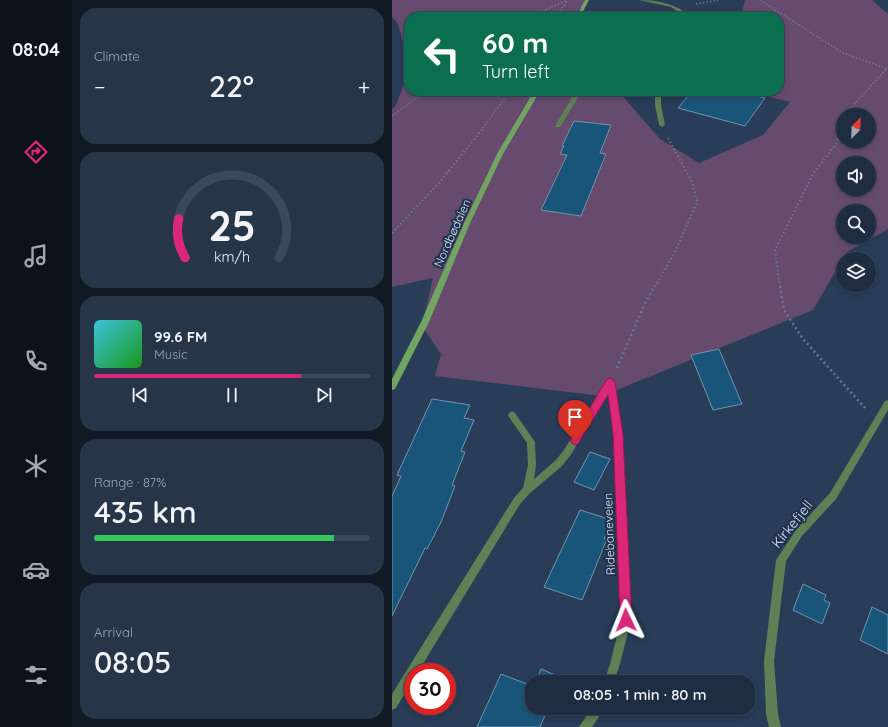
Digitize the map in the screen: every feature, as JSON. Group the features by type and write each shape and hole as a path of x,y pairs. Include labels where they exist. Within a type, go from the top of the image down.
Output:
{"street":[{"path":"581,12 587,0"},
{"path":"640,0 672,6 681,12"},
{"name":"Nordbødalen","path":"392,387 395,375 425,322 468,221 500,154 533,96"},
{"path":"558,126 576,96"},
{"path":"658,96 658,106 662,125"},
{"path":"392,704 516,501 558,464 568,453 610,382"},
{"name":"Ridebaneveien","path":"610,382 618,434 626,620 611,675"},
{"name":"Kirkefjell","path":"775,727 772,714 769,661 781,560 799,533 833,496 876,420 888,403"},
{"path":"512,415 531,442 532,465 527,490"},
{"path":"585,727 593,715"}],"path":[{"path":"760,0 779,12"},
{"path":"541,12 567,1"},
{"path":"559,12 567,1"},
{"path":"784,15 843,53 887,68 851,108"},
{"path":"392,116 419,96"},
{"path":"392,233 410,216 451,169 506,96"},
{"path":"610,382 630,341 646,300 675,252 697,202 692,182 662,125"},
{"path":"836,144 812,174 775,250 784,310 803,339 876,420"}],"shaded area":[{"path":"392,0 588,0 577,12 404,12 404,44 397,22 392,17"},
{"path":"745,0 872,0 888,14 888,229 876,236 876,204 836,204 836,244 861,244 847,252 836,252 836,271 813,310 602,396 435,376 441,354 422,326 433,278 392,287 392,109 395,107 404,84 404,96 622,96 660,139 699,163 763,135 790,102 764,96 784,96 784,12 742,12"}],"building":[{"path":"688,96 757,96 765,98 745,126 678,108"},
{"path":"574,121 611,125 600,153 606,154 581,216 541,210 567,155 560,154 564,146 562,146"},
{"path":"719,349 742,404 713,410 691,355"},
{"path":"432,399 470,405 464,418 474,420 461,451 465,452 452,485 455,486 441,522 427,549 425,548 392,616 392,496 401,476 397,475"},
{"path":"590,452 610,459 594,490 574,482"},
{"path":"580,510 612,520 604,539 607,539 582,600 544,587"},
{"path":"803,584 826,595 824,600 830,603 822,624 793,610"},
{"path":"872,607 888,615 888,654 860,640"},
{"path":"541,669 555,675 539,675"},
{"path":"501,674 525,683 525,715 545,715 540,727 477,727"}],"route":[{"path":"575,441 610,382 618,434 626,620"}]}
